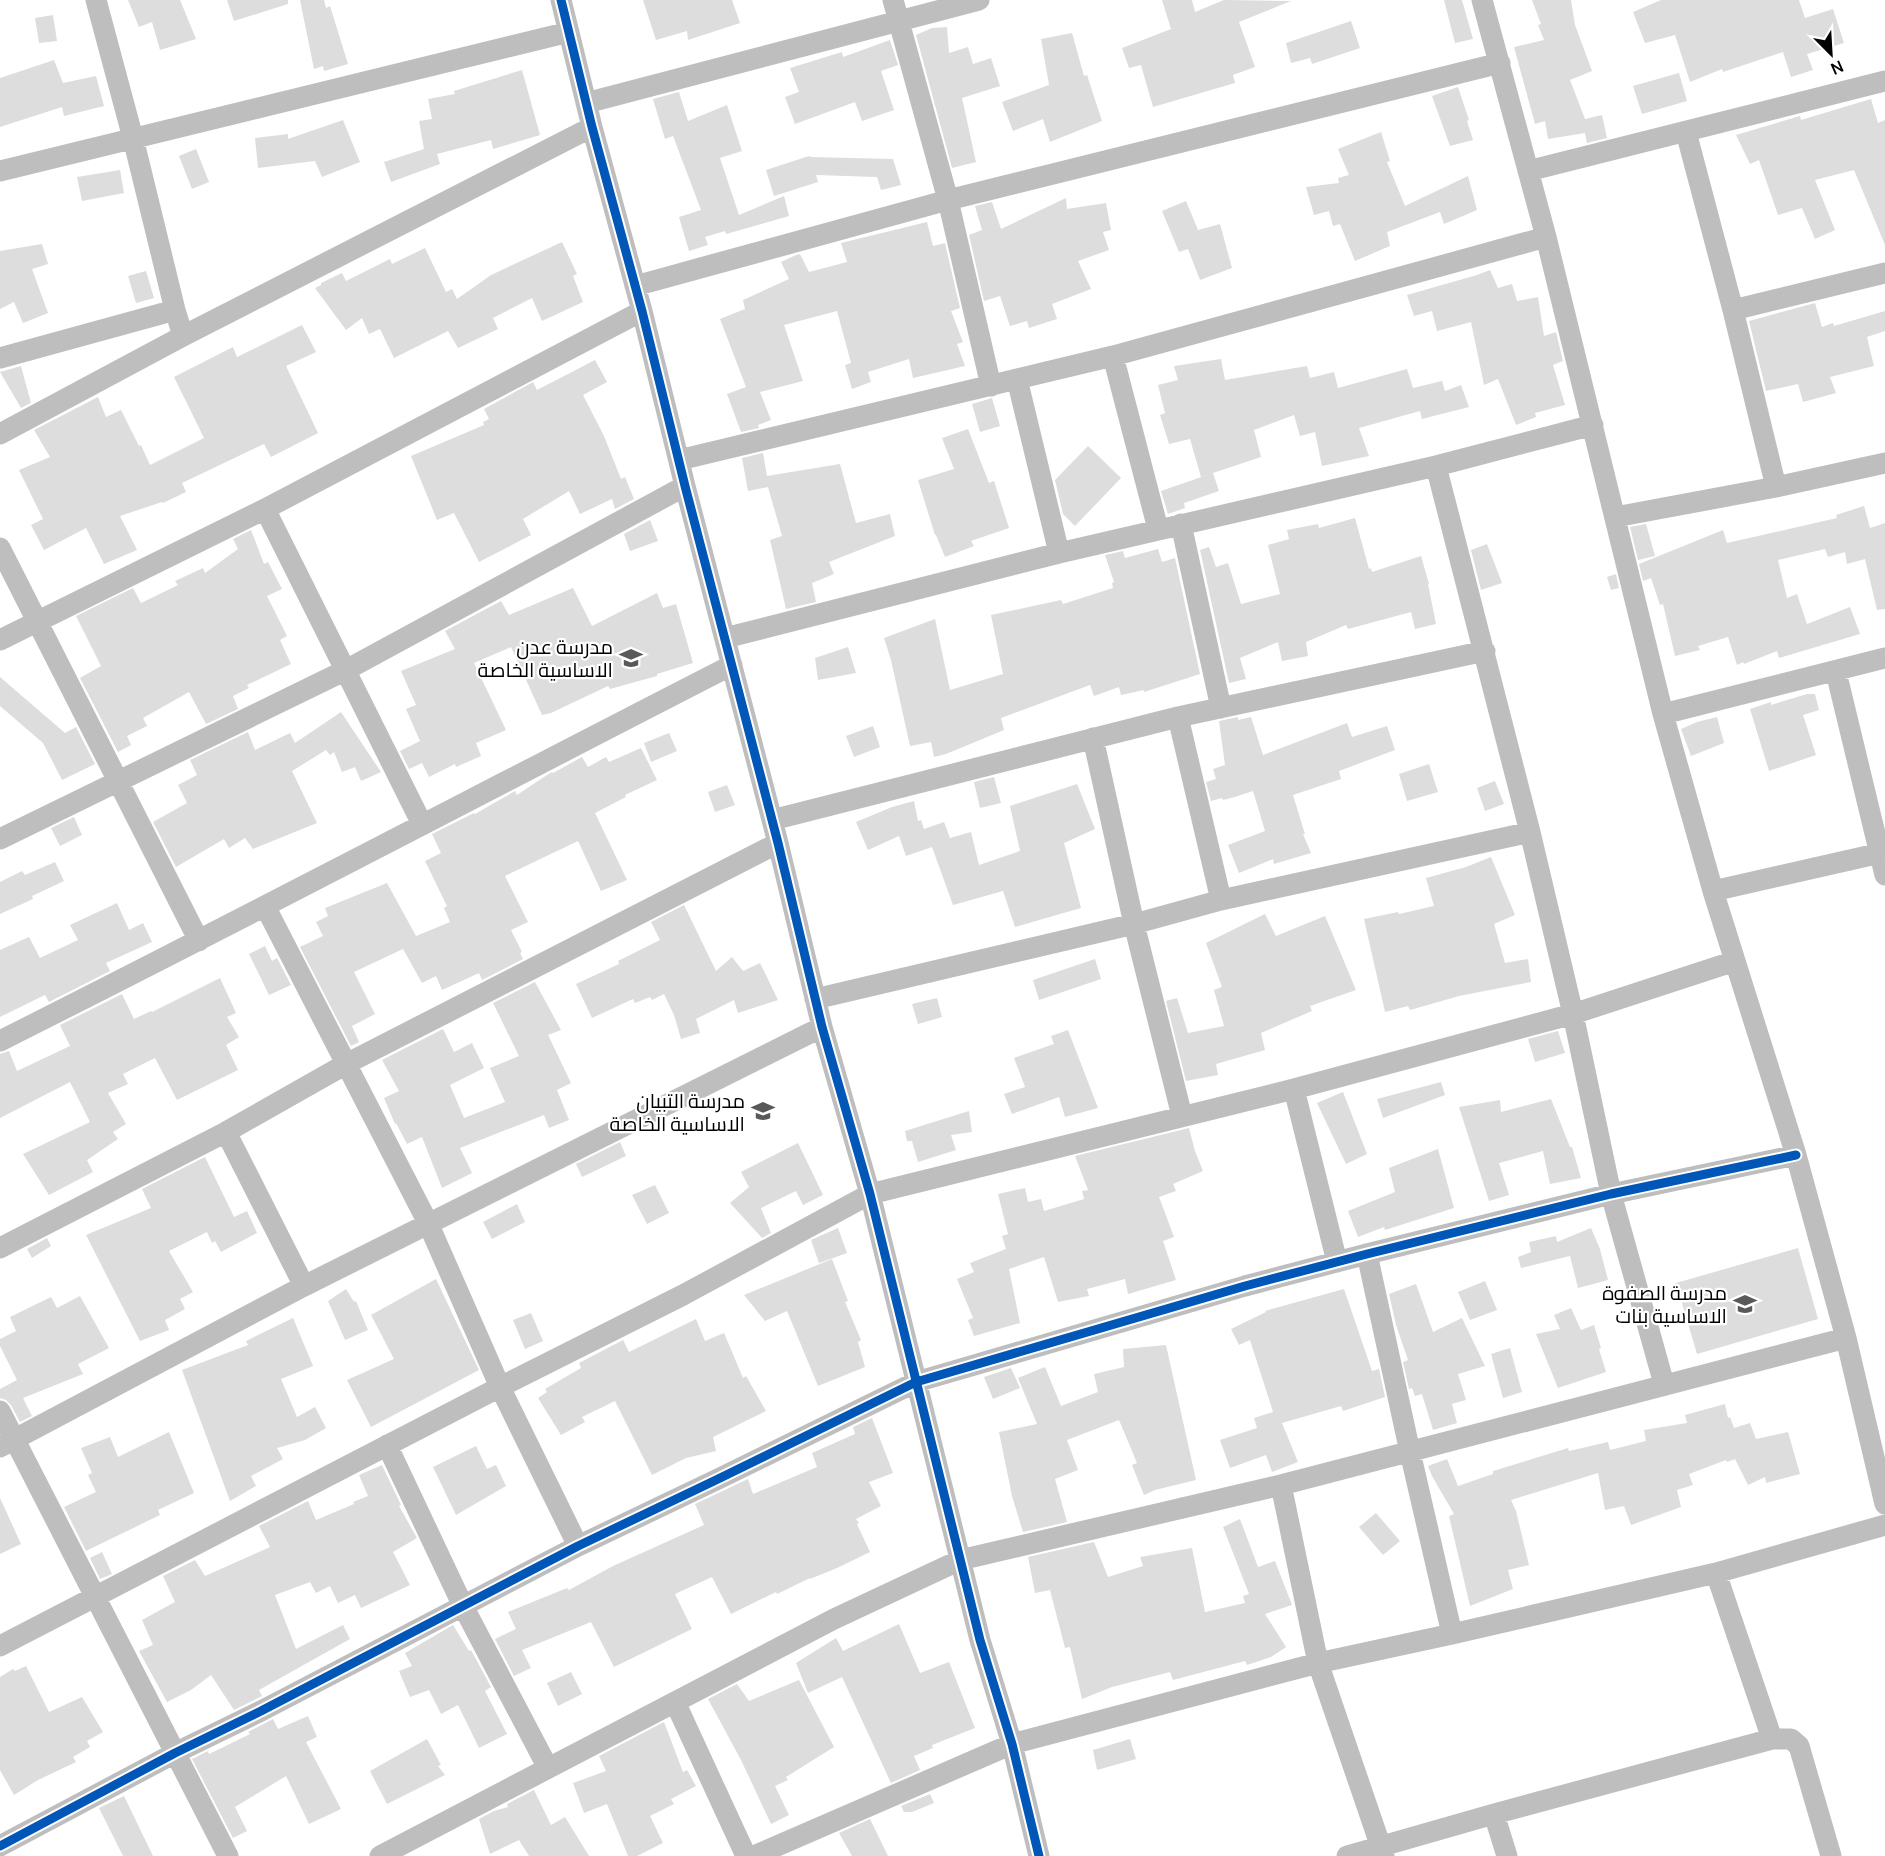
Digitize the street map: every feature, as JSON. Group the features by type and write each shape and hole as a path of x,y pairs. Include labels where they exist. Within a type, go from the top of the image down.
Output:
{"street":[{"path":"96,0 183,336"},
{"path":"561,0 778,843 822,1028 870,1194 980,1640 1012,1743 1039,1856"},
{"path":"586,103 896,10 979,0"},
{"path":"1482,0 1546,237 1663,714 1713,891 1796,1155 1846,1338 1885,1504"},
{"path":"896,10 948,201 991,386"},
{"path":"0,171 569,32"},
{"path":"635,286 948,201 1500,63"},
{"path":"1528,171 1885,81"},
{"path":"0,434 183,336 592,127"},
{"path":"1686,132 1733,310 1776,487"},
{"path":"679,460 1113,356 1546,237"},
{"path":"1733,310 1885,273"},
{"path":"0,358 175,310"},
{"path":"0,640 265,509 642,311"},
{"path":"1113,356 1158,529"},
{"path":"1017,379 1059,553"},
{"path":"724,638 1059,553 1436,466 1593,425"},
{"path":"1614,517 1776,487 1885,463"},
{"path":"1436,466 1530,832 1573,1014 1611,1194 1664,1384"},
{"path":"0,839 346,670 685,486"},
{"path":"265,509 422,824"},
{"path":"1181,524 1221,708"},
{"path":"0,548 199,941"},
{"path":"772,820 1178,717 1485,651"},
{"path":"1663,714 1885,658"},
{"path":"0,1041 199,941 732,665"},
{"path":"1836,672 1882,853 1885,874"},
{"path":"1178,717 1221,900"},
{"path":"1094,738 1134,924 1182,1116"},
{"path":"815,999 1134,924 1221,900 1530,832"},
{"path":"0,1248 226,1132 346,1064 778,843"},
{"path":"1713,891 1882,853"},
{"path":"265,906 428,1223 500,1386 578,1546"},
{"path":"0,1646 500,1386 683,1295 870,1194 1294,1089 1573,1014 1735,962"},
{"path":"7,1444 304,1286 822,1028"},
{"path":"1294,1089 1337,1262"},
{"path":"226,1132 304,1286"},
{"path":"0,1846 578,1546 916,1382 1245,1286 1367,1254 1611,1194 1796,1155"},
{"path":"1367,1254 1452,1634"},
{"path":"380,1856 834,1619 960,1560 1281,1485 1846,1338"},
{"path":"0,1411 7,1444 96,1598 228,1856"},
{"path":"387,1445 463,1606 548,1768"},
{"path":"1281,1485 1318,1663 1382,1851"},
{"path":"754,1856 1012,1743 1318,1663 1716,1573 1885,1525"},
{"path":"1716,1573 1772,1739"},
{"path":"675,1702 746,1856"},
{"path":"1347,1856 1382,1851 1494,1814 1772,1739 1791,1739 1799,1746 1830,1856"},
{"path":"1494,1814 1507,1856"}],"building":[{"path":"128,0 180,0 196,39 160,50 152,22 139,27"},
{"path":"227,0 288,0 288,4 234,21"},
{"path":"300,0 324,0 326,8 330,6 348,64 324,71 323,66 314,69"},
{"path":"643,0 732,0 740,23 688,40 687,31 656,40"},
{"path":"1162,0 1192,0 1195,12 1224,0 1291,1 1239,22 1255,67 1233,75 1235,83 1153,107 1141,65 1129,68 1122,48 1171,29"},
{"path":"1444,0 1462,0 1473,39 1455,43"},
{"path":"1532,0 1571,0 1575,25 1592,71 1570,80 1585,119 1602,115 1607,138 1587,143 1585,133 1548,139 1545,121 1535,124 1514,47 1544,40"},
{"path":"1661,0 1799,0 1805,18 1833,9 1844,43 1807,54 1813,70 1791,77 1783,52 1723,72 1722,69 1690,82 1675,35 1645,43 1633,12"},
{"path":"53,15 57,41 39,43 35,18"},
{"path":"1351,21 1360,48 1312,64 1310,58 1291,63 1286,43"},
{"path":"947,27 949,53 968,47 973,64 991,58 1000,86 962,98 976,162 952,168 916,35 932,28"},
{"path":"1072,33 1084,76 1087,75 1102,121 1050,142 1043,119 1013,131 1002,102 1049,85 1041,39"},
{"path":"890,40 898,65 881,71 894,110 862,121 855,102 795,124 785,97 799,92 790,68 842,52 843,57"},
{"path":"54,60 63,83 96,76 104,106 64,116 62,107 0,127 0,78"},
{"path":"522,70 540,135 493,149 491,140 437,154 440,164 391,182 384,162 424,149 419,121 432,119 428,99 455,94 454,91"},
{"path":"1679,73 1687,101 1642,114 1633,86"},
{"path":"1458,87 1473,140 1450,146 1432,96"},
{"path":"679,92 688,121 727,105 742,151 720,158 739,215 784,196 789,216 726,234 725,231 705,237 708,245 689,251 679,217 701,210 673,136 665,139 653,99"},
{"path":"1871,99 1878,123 1885,120 1885,245 1854,170 1815,180 1835,230 1815,239 1802,208 1778,215 1759,160 1750,164 1736,135 1800,116 1801,120"},
{"path":"343,120 360,162 322,177 315,161 258,168 255,138 288,134 288,139"},
{"path":"1381,132 1390,161 1387,162 1405,206 1468,176 1477,210 1444,224 1440,212 1387,232 1390,246 1355,261 1340,224 1333,226 1329,211 1314,215 1306,187 1339,183 1338,178 1349,175 1338,149"},
{"path":"196,149 209,182 192,189 179,156"},
{"path":"809,156 893,159 901,185 881,190 877,177 816,175 818,182 774,196 766,170"},
{"path":"120,170 124,193 82,201 77,177"},
{"path":"1066,198 1067,209 1106,203 1111,230 1103,232 1109,250 1078,261 1091,289 1052,304 1057,319 1029,328 1027,321 1010,326 1000,296 984,301 969,235 982,230 975,206 992,202 1001,229"},
{"path":"1186,201 1198,230 1220,224 1232,268 1200,280 1188,249 1179,252 1162,211"},
{"path":"927,222 933,246 945,243 960,308 951,311 963,342 957,344 965,366 913,378 909,359 868,372 871,382 852,389 845,365 851,363 837,311 784,325 803,381 760,392 771,420 758,425 759,428 741,432 727,394 746,387 720,319 745,309 743,300 789,279 781,262 800,254 809,272 847,262 841,243"},
{"path":"562,242 577,274 573,276 583,302 542,321 532,298 493,318 498,329 458,348 448,331 394,358 380,329 369,334 362,318 346,330 315,288 342,273 346,281 390,259 392,264 425,248 446,292 452,289 457,299 491,275"},
{"path":"42,244 48,264 32,269 48,313 23,323 14,302 0,309 0,251"},
{"path":"1490,270 1498,288 1512,284 1517,301 1538,297 1544,336 1556,332 1563,361 1553,365 1565,405 1535,413 1536,417 1516,425 1498,379 1484,385 1471,322 1437,331 1432,311 1414,316 1407,295"},
{"path":"146,271 154,298 136,303 128,276"},
{"path":"1815,303 1822,327 1833,323 1834,326 1885,311 1885,331 1867,337 1874,366 1830,377 1836,393 1803,402 1798,384 1766,391 1749,321"},
{"path":"302,325 316,352 286,366 318,433 271,457 264,444 182,483 186,492 163,503 120,516 137,550 104,564 86,528 44,550 31,525 43,519 19,470 50,457 34,430 98,397 106,417 121,410 150,465 204,438 174,377 233,347 237,357"},
{"path":"1221,359 1225,380 1307,366 1310,378 1334,372 1338,388 1407,369 1413,388 1442,381 1445,391 1461,385 1469,407 1422,419 1420,411 1359,428 1369,456 1322,466 1315,432 1300,436 1294,415 1254,430 1261,457 1201,477 1190,439 1169,444 1160,415 1165,413 1158,385 1178,380 1174,366"},
{"path":"595,360 607,382 583,395 604,436 621,479 625,477 634,499 615,509 612,499 580,514 569,491 523,519 531,535 479,562 454,513 437,520 411,456 484,425 483,422 489,419 484,409 533,382 537,390"},
{"path":"21,366 31,403 21,408 0,372"},
{"path":"992,398 1000,426 980,432 972,404"},
{"path":"968,429 989,483 994,481 1009,528 971,541 974,546 945,557 935,535 918,480 954,469 942,438"},
{"path":"1088,446 1121,478 1075,526 1063,514 1055,480"},
{"path":"763,453 767,476 840,464 856,523 890,514 895,536 829,562 834,574 812,583 816,602 786,609 770,540 782,536 768,487 748,491 742,458"},
{"path":"1213,473 1219,491 1184,503 1185,508 1168,514 1161,491"},
{"path":"1864,506 1870,528 1885,523 1885,609 1877,610 1865,559 1847,564 1845,552 1828,557 1825,549 1778,560 1787,598 1797,594 1807,624 1850,607 1860,634 1779,658 1777,651 1737,665 1728,637 1698,646 1700,650 1675,656 1663,604 1660,605 1651,578 1643,581 1639,564 1723,530 1727,543 1837,518 1836,515"},
{"path":"1355,518 1369,569 1371,568 1372,572 1421,556 1436,624 1415,629 1411,612 1348,629 1346,625 1306,642 1308,656 1282,661 1278,642 1240,658 1246,679 1229,683 1200,550 1209,547 1216,567 1228,563 1241,604 1280,594 1268,545 1289,539 1287,530 1318,524 1319,528"},
{"path":"650,520 658,541 630,551 624,534"},
{"path":"1646,524 1655,556 1638,560 1630,527"},
{"path":"251,530 264,564 268,562 282,589 267,596 287,636 280,640 291,664 247,685 249,688 233,696 238,709 206,724 189,692 143,718 147,726 127,736 131,745 118,752 80,678 101,666 76,616 133,588 141,603 178,585 175,581 203,568 205,573 238,549 233,539"},
{"path":"1487,544 1502,583 1481,590 1471,550"},
{"path":"1158,549 1162,562 1175,558 1200,674 1144,692 1144,690 1121,695 1119,687 1094,696 1090,685 1001,718 1004,730 934,757 931,742 910,746 884,638 935,619 950,690 1003,674 991,615 1061,600 1063,604 1113,588 1112,583 1114,582 1105,555 1123,551 1125,558"},
{"path":"1616,574 1619,588 1611,590 1607,577"},
{"path":"573,588 592,626 657,593 663,608 676,604 693,663 610,689 608,686 542,715 511,647 474,663 506,730 476,743 481,756 456,767 455,764 429,777 422,763 409,769 400,751 420,741 406,709 416,705 401,671 455,649 445,631 501,601 509,615"},
{"path":"848,647 856,673 818,680 815,658"},
{"path":"0,677 65,733 76,727 95,764 62,780 43,743 0,706"},
{"path":"1815,694 1819,710 1803,715 1816,755 1769,771 1750,709"},
{"path":"341,712 381,772 361,781 355,767 342,772 334,752 330,755 326,750 292,771 317,823 253,849 245,838 229,848 224,839 176,867 153,822 187,803 178,785 197,775 190,760 248,732 255,750 290,733 295,743"},
{"path":"1238,717 1238,720 1251,717 1263,755 1347,723 1352,737 1387,726 1395,750 1339,771 1341,779 1293,795 1305,834 1303,834 1311,853 1274,864 1273,859 1239,873 1228,845 1265,831 1253,791 1223,800 1222,798 1211,801 1206,782 1216,779 1213,769 1225,765 1219,721"},
{"path":"1717,717 1724,743 1691,756 1681,729"},
{"path":"873,726 880,747 854,757 846,736"},
{"path":"669,733 677,751 651,762 644,743"},
{"path":"641,748 657,780 595,813 627,880 601,891 578,841 505,876 528,922 511,930 523,959 482,980 479,973 442,990 436,976 422,983 403,949 354,972 375,1014 352,1026 359,1042 351,1046 300,947 323,936 316,922 328,916 325,908 387,883 416,936 450,922 444,908 447,906 425,861 441,853 432,834 475,814 515,791 517,795 552,772 582,757 588,767 606,757 609,762"},
{"path":"1429,764 1438,792 1407,801 1399,774"},
{"path":"994,777 1001,803 980,808 974,782"},
{"path":"1495,781 1504,804 1485,811 1477,788"},
{"path":"1077,784 1095,829 1064,843 1081,908 1015,927 1003,891 953,905 932,847 906,856 899,836 868,850 856,822 892,807 914,801 918,821 921,820 924,829 944,822 950,838 971,832 979,865 1020,851 1010,806"},
{"path":"727,785 735,805 715,812 708,792"},
{"path":"74,817 82,835 60,846 51,828"},
{"path":"1491,857 1515,915 1494,924 1505,963 1528,959 1531,982 1459,996 1410,1010 1408,1006 1385,1012 1364,919 1434,906 1426,878 1466,867"},
{"path":"55,862 64,881 0,914 0,882 22,871 25,875"},
{"path":"117,903 129,930 143,923 152,942 106,963 110,971 49,1002 45,995 0,1017 0,950 29,937 40,958 78,940 70,925"},
{"path":"684,905 716,971 732,957 743,971 760,963 778,1000 738,1013 734,1000 696,1019 700,1033 681,1039 674,1015 664,994 652,1000 650,997 635,1003 633,999 592,1018 576,984 619,964 618,961 660,940 651,922"},
{"path":"1265,914 1276,936 1325,916 1356,990 1310,1006 1312,1011 1261,1033 1265,1050 1216,1064 1218,1075 1186,1081 1166,1001 1177,998 1188,1033 1224,1026 1214,990 1222,987 1206,943"},
{"path":"265,946 272,961 277,958 291,985 269,995 249,954"},
{"path":"1095,959 1101,979 1039,1000 1033,980"},
{"path":"220,978 236,1013 227,1017 239,1037 226,1045 238,1070 177,1100 155,1058 123,1074 128,1084 108,1093 126,1124 113,1132 118,1139 87,1160 93,1172 49,1195 23,1154 90,1122 70,1082 0,1118 0,1054 9,1051 17,1071 70,1046 60,1025 122,994 134,1019"},
{"path":"535,982 561,1030 548,1035 571,1083 557,1090 569,1120 549,1128 544,1115 460,1148 472,1173 442,1188 422,1137 407,1144 395,1124 384,1098 399,1091 382,1060 443,1029 454,1052 472,1043 484,1068 450,1085 464,1118 505,1102 490,1068 519,1056 493,1003"},
{"path":"937,998 942,1017 918,1024 912,1004"},
{"path":"1068,1030 1098,1108 1065,1117 1059,1097 1012,1114 1004,1094 1025,1087 1014,1058 1054,1044 1051,1036"},
{"path":"1558,1031 1565,1053 1535,1062 1528,1039"},
{"path":"1441,1082 1445,1095 1383,1118 1377,1099"},
{"path":"1343,1092 1367,1154 1346,1164 1317,1103"},
{"path":"1551,1099 1570,1147 1572,1147 1581,1178 1550,1184 1543,1151 1499,1163 1509,1195 1489,1201 1459,1107 1500,1100 1501,1112"},
{"path":"969,1111 972,1132 951,1135 956,1150 918,1162 912,1141 907,1141 905,1131"},
{"path":"1189,1128 1203,1171 1173,1184 1176,1191 1159,1197 1174,1237 1163,1241 1176,1280 1128,1294 1125,1279 1087,1289 1089,1296 1058,1302 1044,1257 1009,1269 1020,1323 974,1336 968,1320 973,1318 957,1279 974,1272 970,1263 1006,1249 1002,1236 1008,1234 998,1194 1025,1188 1028,1202 1041,1199 1044,1211 1084,1199 1082,1191 1088,1190 1075,1156"},
{"path":"620,1142 626,1156 582,1177 576,1164"},
{"path":"798,1143 823,1195 803,1205 796,1191 761,1208 771,1233 762,1238 730,1203 749,1187 741,1172"},
{"path":"1438,1149 1454,1208 1385,1230 1384,1227 1358,1237 1348,1211 1395,1192 1389,1168"},
{"path":"205,1157 234,1217 247,1211 257,1233 221,1252 215,1241 212,1243 207,1232 169,1251 193,1292 180,1299 185,1309 165,1320 169,1330 140,1341 86,1235 151,1208 142,1189"},
{"path":"655,1185 669,1213 647,1224 632,1195"},
{"path":"517,1204 525,1222 492,1239 483,1222"},
{"path":"838,1228 847,1253 819,1263 811,1240"},
{"path":"1591,1228 1600,1249 1608,1280 1578,1288 1570,1256 1521,1268 1518,1257 1531,1252 1529,1242 1556,1236 1557,1242"},
{"path":"47,1238 51,1246 32,1258 27,1249"},
{"path":"1798,1248 1818,1319 1697,1354 1676,1283"},
{"path":"832,1259 848,1301 845,1302 861,1340 858,1342 865,1367 818,1386 787,1311 765,1321 744,1295"},
{"path":"436,1279 479,1370 371,1427 347,1380 394,1359 371,1315"},
{"path":"1485,1281 1497,1310 1470,1320 1458,1292"},
{"path":"1416,1284 1433,1332 1462,1318 1485,1366 1458,1374 1466,1400 1452,1404 1457,1423 1433,1430 1422,1394 1415,1396 1412,1388 1409,1389 1403,1362 1408,1360 1396,1325 1389,1294"},
{"path":"346,1289 354,1302 356,1301 368,1330 345,1340 328,1301"},
{"path":"1344,1289 1372,1371 1379,1369 1385,1397 1343,1411 1341,1406 1282,1423 1298,1462 1272,1472 1266,1455 1230,1468 1220,1440 1257,1428 1254,1418 1273,1412 1250,1340 1239,1345 1231,1329 1265,1311"},
{"path":"80,1296 109,1348 78,1364 83,1374 23,1398 32,1416 20,1422 11,1405 0,1398 0,1389 17,1380 0,1346 0,1339 16,1331 10,1317 51,1297 57,1308"},
{"path":"1571,1308 1581,1330 1594,1325 1606,1372 1558,1388 1536,1334 1560,1329 1554,1315"},
{"path":"531,1313 543,1341 525,1349 513,1320"},
{"path":"293,1318 313,1366 281,1379 297,1417 315,1407 326,1428 305,1440 277,1448 283,1459 251,1476 256,1486 230,1501 182,1370 248,1345 246,1341"},
{"path":"696,1319 705,1341 724,1333 743,1378 746,1376 766,1411 713,1437 716,1451 686,1458 652,1475 615,1401 582,1417 585,1422 561,1435 538,1398 547,1392 545,1389 581,1368 579,1363 623,1340 629,1352"},
{"path":"1166,1345 1196,1480 1144,1495 1132,1465 1137,1463 1119,1420 1067,1440 1078,1470 1055,1479 1067,1522 1023,1532 1012,1496 999,1432 1037,1424 1018,1378 1045,1367 1061,1406 1098,1392 1094,1374 1124,1367 1123,1349"},
{"path":"1510,1348 1522,1392 1503,1398 1491,1354"},
{"path":"1011,1368 1020,1388 993,1399 984,1377"},
{"path":"1725,1404 1728,1418 1730,1417 1734,1428 1750,1423 1756,1439 1788,1432 1800,1474 1766,1483 1765,1477 1748,1485 1735,1459 1727,1462 1726,1460 1689,1474 1693,1485 1677,1490 1681,1507 1631,1525 1624,1506 1605,1510 1598,1473 1511,1500 1516,1511 1529,1565 1508,1570 1513,1589 1470,1606 1449,1516 1454,1514 1428,1466 1447,1459 1458,1486 1493,1474 1493,1471 1568,1448 1569,1451 1608,1442 1610,1450 1646,1441 1644,1430 1687,1423 1685,1415"},
{"path":"872,1418 893,1473 869,1482 881,1506 856,1519 870,1552 731,1614 712,1577 675,1594 692,1629 614,1667 591,1622 522,1650 531,1668 514,1676 495,1639 516,1629 508,1612 567,1588 569,1590 613,1566 704,1525 695,1504 748,1479 753,1494 817,1467 812,1453 855,1434 853,1427"},
{"path":"169,1432 194,1493 158,1510 160,1515 86,1551 64,1507 96,1492 88,1475 92,1473 81,1448 110,1437 118,1457"},
{"path":"476,1446 487,1469 496,1465 506,1486 456,1515 433,1467"},
{"path":"382,1465 401,1505 399,1506 417,1538 393,1552 410,1585 361,1608 355,1595 338,1603 330,1586 316,1593 310,1582 275,1595 296,1649 343,1625 350,1639 259,1690 262,1696 234,1710 211,1675 191,1690 167,1702 139,1651 153,1645 142,1620 175,1602 163,1576 195,1560 205,1576 270,1547 259,1526 308,1501 316,1520 354,1504 353,1502 368,1496 359,1475"},
{"path":"0,1498 21,1544 0,1554"},
{"path":"1376,1513 1400,1541 1383,1555 1359,1527"},
{"path":"1240,1519 1258,1567 1275,1561 1292,1605 1265,1614 1286,1647 1271,1657 1247,1665 1245,1661 1173,1680 1170,1672 1112,1687 1082,1699 1070,1647 1065,1648 1050,1590 1035,1593 1028,1557 1094,1542 1108,1577 1143,1566 1140,1557 1192,1548 1205,1612 1245,1603 1243,1596 1249,1594 1223,1527"},
{"path":"102,1552 112,1574 100,1579 90,1558"},
{"path":"899,1624 920,1673 949,1662 975,1728 932,1745 933,1748 914,1756 920,1770 891,1783 842,1677 808,1693 796,1663 836,1638 843,1651"},
{"path":"453,1625 469,1651 471,1650 491,1687 485,1691 507,1734 479,1748 458,1705 441,1714 429,1690 410,1697 399,1671 412,1666 405,1653"},
{"path":"26,1666 49,1712 82,1697 103,1732 87,1741 90,1747 73,1757 76,1762 38,1780 14,1795 0,1770 0,1677 13,1669 15,1671"},
{"path":"571,1672 582,1694 558,1706 547,1683"},
{"path":"799,1680 834,1747 786,1777 788,1780 775,1786 789,1815 771,1824 741,1760 708,1699 737,1684 749,1701"},
{"path":"308,1716 317,1737 306,1742 341,1809 309,1824 286,1776 235,1807 247,1831 233,1838 192,1759 208,1751 209,1754 250,1734 248,1732 273,1719 278,1729"},
{"path":"664,1722 683,1772 687,1770 696,1786 671,1799 674,1804 650,1816 663,1843 637,1856 628,1856 607,1804 584,1813 573,1783 606,1771 599,1756"},
{"path":"427,1739 441,1765 438,1766 445,1775 387,1804 370,1771"},
{"path":"1130,1739 1136,1759 1097,1770 1093,1750"},
{"path":"534,1790 551,1825 565,1817 589,1856 529,1856 519,1840 490,1854 479,1819 508,1807 507,1804"},
{"path":"930,1794 934,1803 912,1812 904,1812 901,1806"},
{"path":"124,1796 153,1856 123,1856 99,1808"},
{"path":"870,1819 888,1856 852,1856 839,1833"}],"cycle path":[{"path":"561,0 778,843 822,1027 870,1194 980,1640 1012,1744 1039,1856"},
{"path":"0,1846 175,1753 261,1711 578,1546 916,1382 1245,1286 1367,1254 1611,1194 1796,1155"}],"place":[{"name":"مدرسة عدن الاساسية الخاصة","path":"631,658"},
{"name":"مدرسة التبيان الاساسية الخاصة","path":"763,1111"},
{"name":"مدرسة الصفوة الاساسية بنات","path":"1745,1304"}]}
